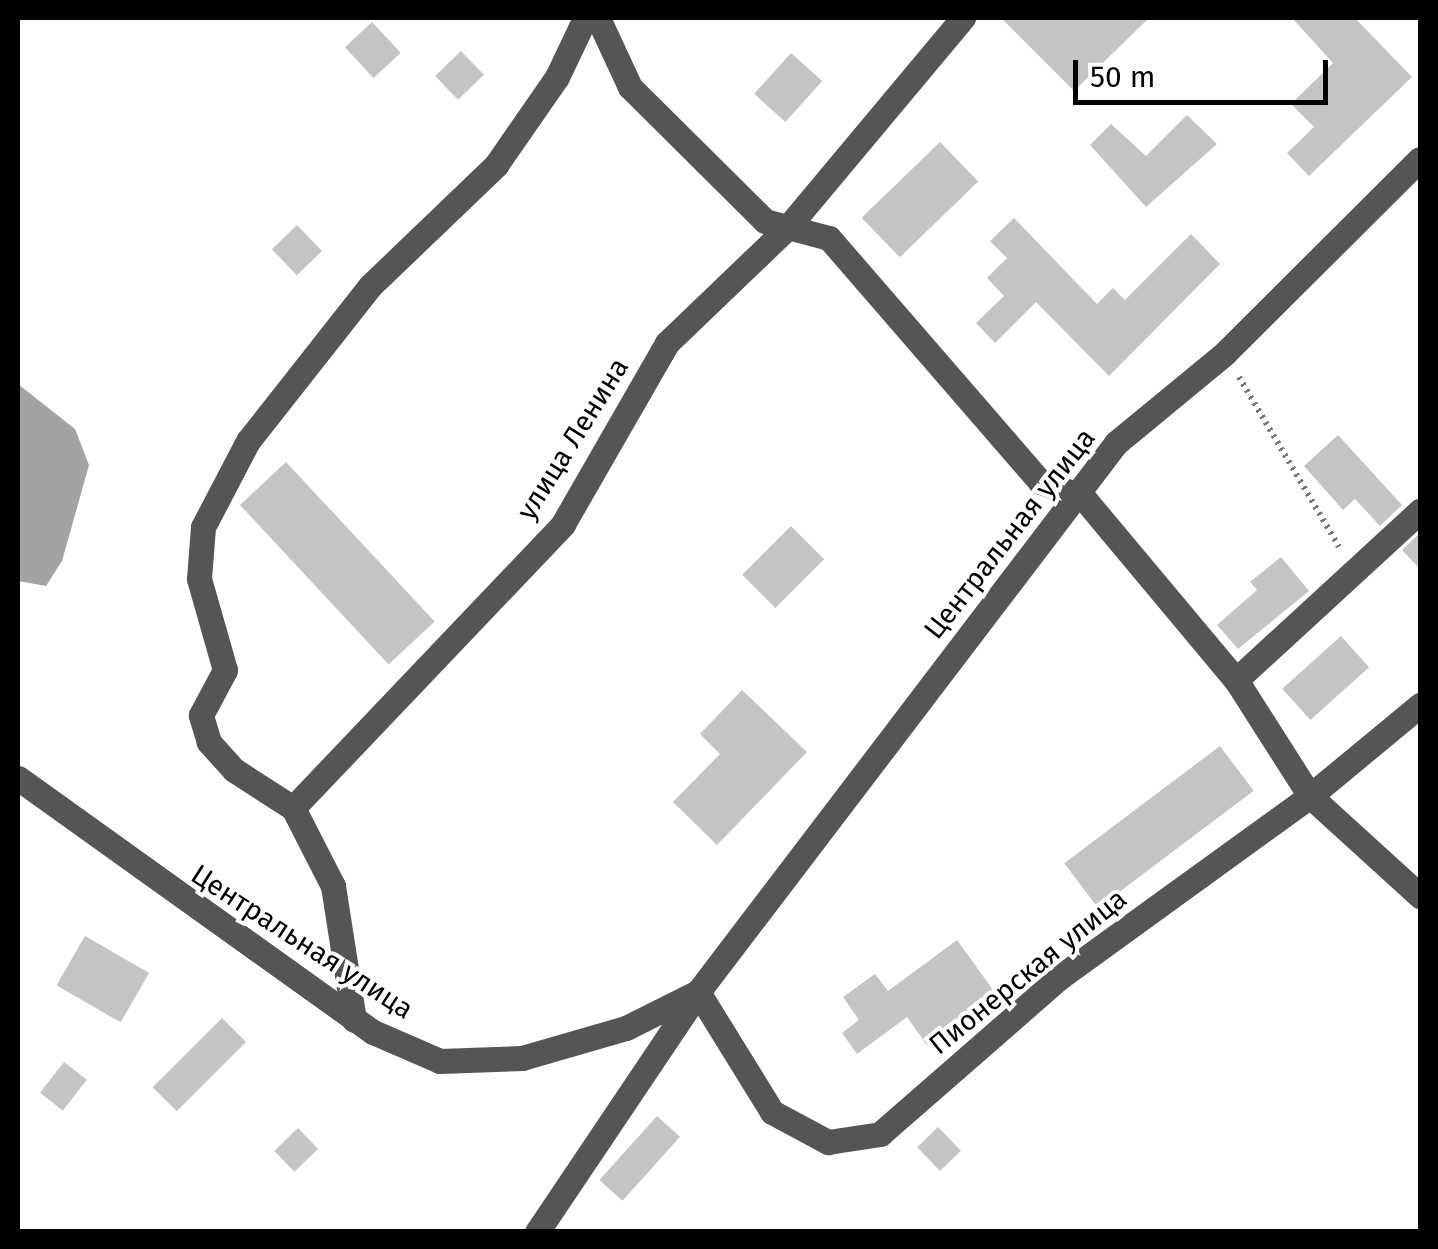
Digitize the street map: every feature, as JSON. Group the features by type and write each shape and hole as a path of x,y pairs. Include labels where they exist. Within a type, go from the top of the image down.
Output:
{"street":[{"path":"354,1020 333,886 293,808 234,770 209,742 201,715 224,670 200,578 203,526 248,441 370,286 496,165 557,77 585,18"},
{"path":"598,18 630,87 765,221 829,238 1040,482 1082,496 1236,680 1310,796 1420,896"},
{"name":"улица Ленина","path":"293,808 563,524 667,343 788,227 963,18"},
{"name":"Центральная улица","path":"537,1232 698,992 1082,496 1116,443 1224,352 1420,159"},
{"path":"1236,680 1420,511"},
{"name":"Пионерская улица","path":"698,992 772,1112 828,1142 880,1134 1060,977 1310,796 1420,705"},
{"name":"Центральная улица","path":"18,778 109,849 354,1020 440,1061 522,1058 626,1028 698,992"}],"path":[{"path":"1224,352 1322,526 1360,570"}],"shaded area":[{"path":"18,384 75,429 89,465 62,561 46,586 18,581"}],"building":[{"path":"1001,18 1149,18 1074,91"},
{"path":"1292,18 1355,18 1412,77 1309,176 1287,153 1314,127 1291,104 1333,63"},
{"path":"372,22 401,53 374,78 345,47"},
{"path":"461,51 484,75 458,100 435,76"},
{"path":"791,53 822,81 785,122 754,94"},
{"path":"1187,115 1217,144 1146,207 1090,145 1111,124 1146,156"},
{"path":"940,142 978,182 900,257 862,218"},
{"path":"1014,218 1097,304 1113,288 1125,300 1191,234 1220,264 1109,376 1036,302 995,343 976,323 1004,296 987,278 1007,258 990,241"},
{"path":"297,225 322,251 297,275 272,249"},
{"path":"1338,435 1402,505 1380,526 1355,499 1343,510 1304,466"},
{"path":"286,462 435,621 389,664 240,505"},
{"path":"791,526 824,559 775,608 742,575"},
{"path":"1420,533 1420,569 1402,550"},
{"path":"1281,557 1309,591 1238,649 1217,625 1257,590 1250,582"},
{"path":"1341,636 1369,667 1310,720 1282,689"},
{"path":"742,690 807,752 717,845 673,802 720,754 700,734"},
{"path":"1220,746 1254,791 1098,908 1064,863"},
{"path":"85,936 149,973 121,1022 56,985"},
{"path":"957,940 996,994 927,1045 907,1017 857,1054 842,1033 859,1020 843,997 875,974 888,991"},
{"path":"222,1018 246,1042 177,1111 153,1087"},
{"path":"64,1062 87,1080 63,1111 40,1093"},
{"path":"657,1116 680,1137 622,1201 599,1180"},
{"path":"938,1127 961,1151 940,1171 917,1147"},
{"path":"298,1128 318,1149 294,1172 274,1151"}]}
